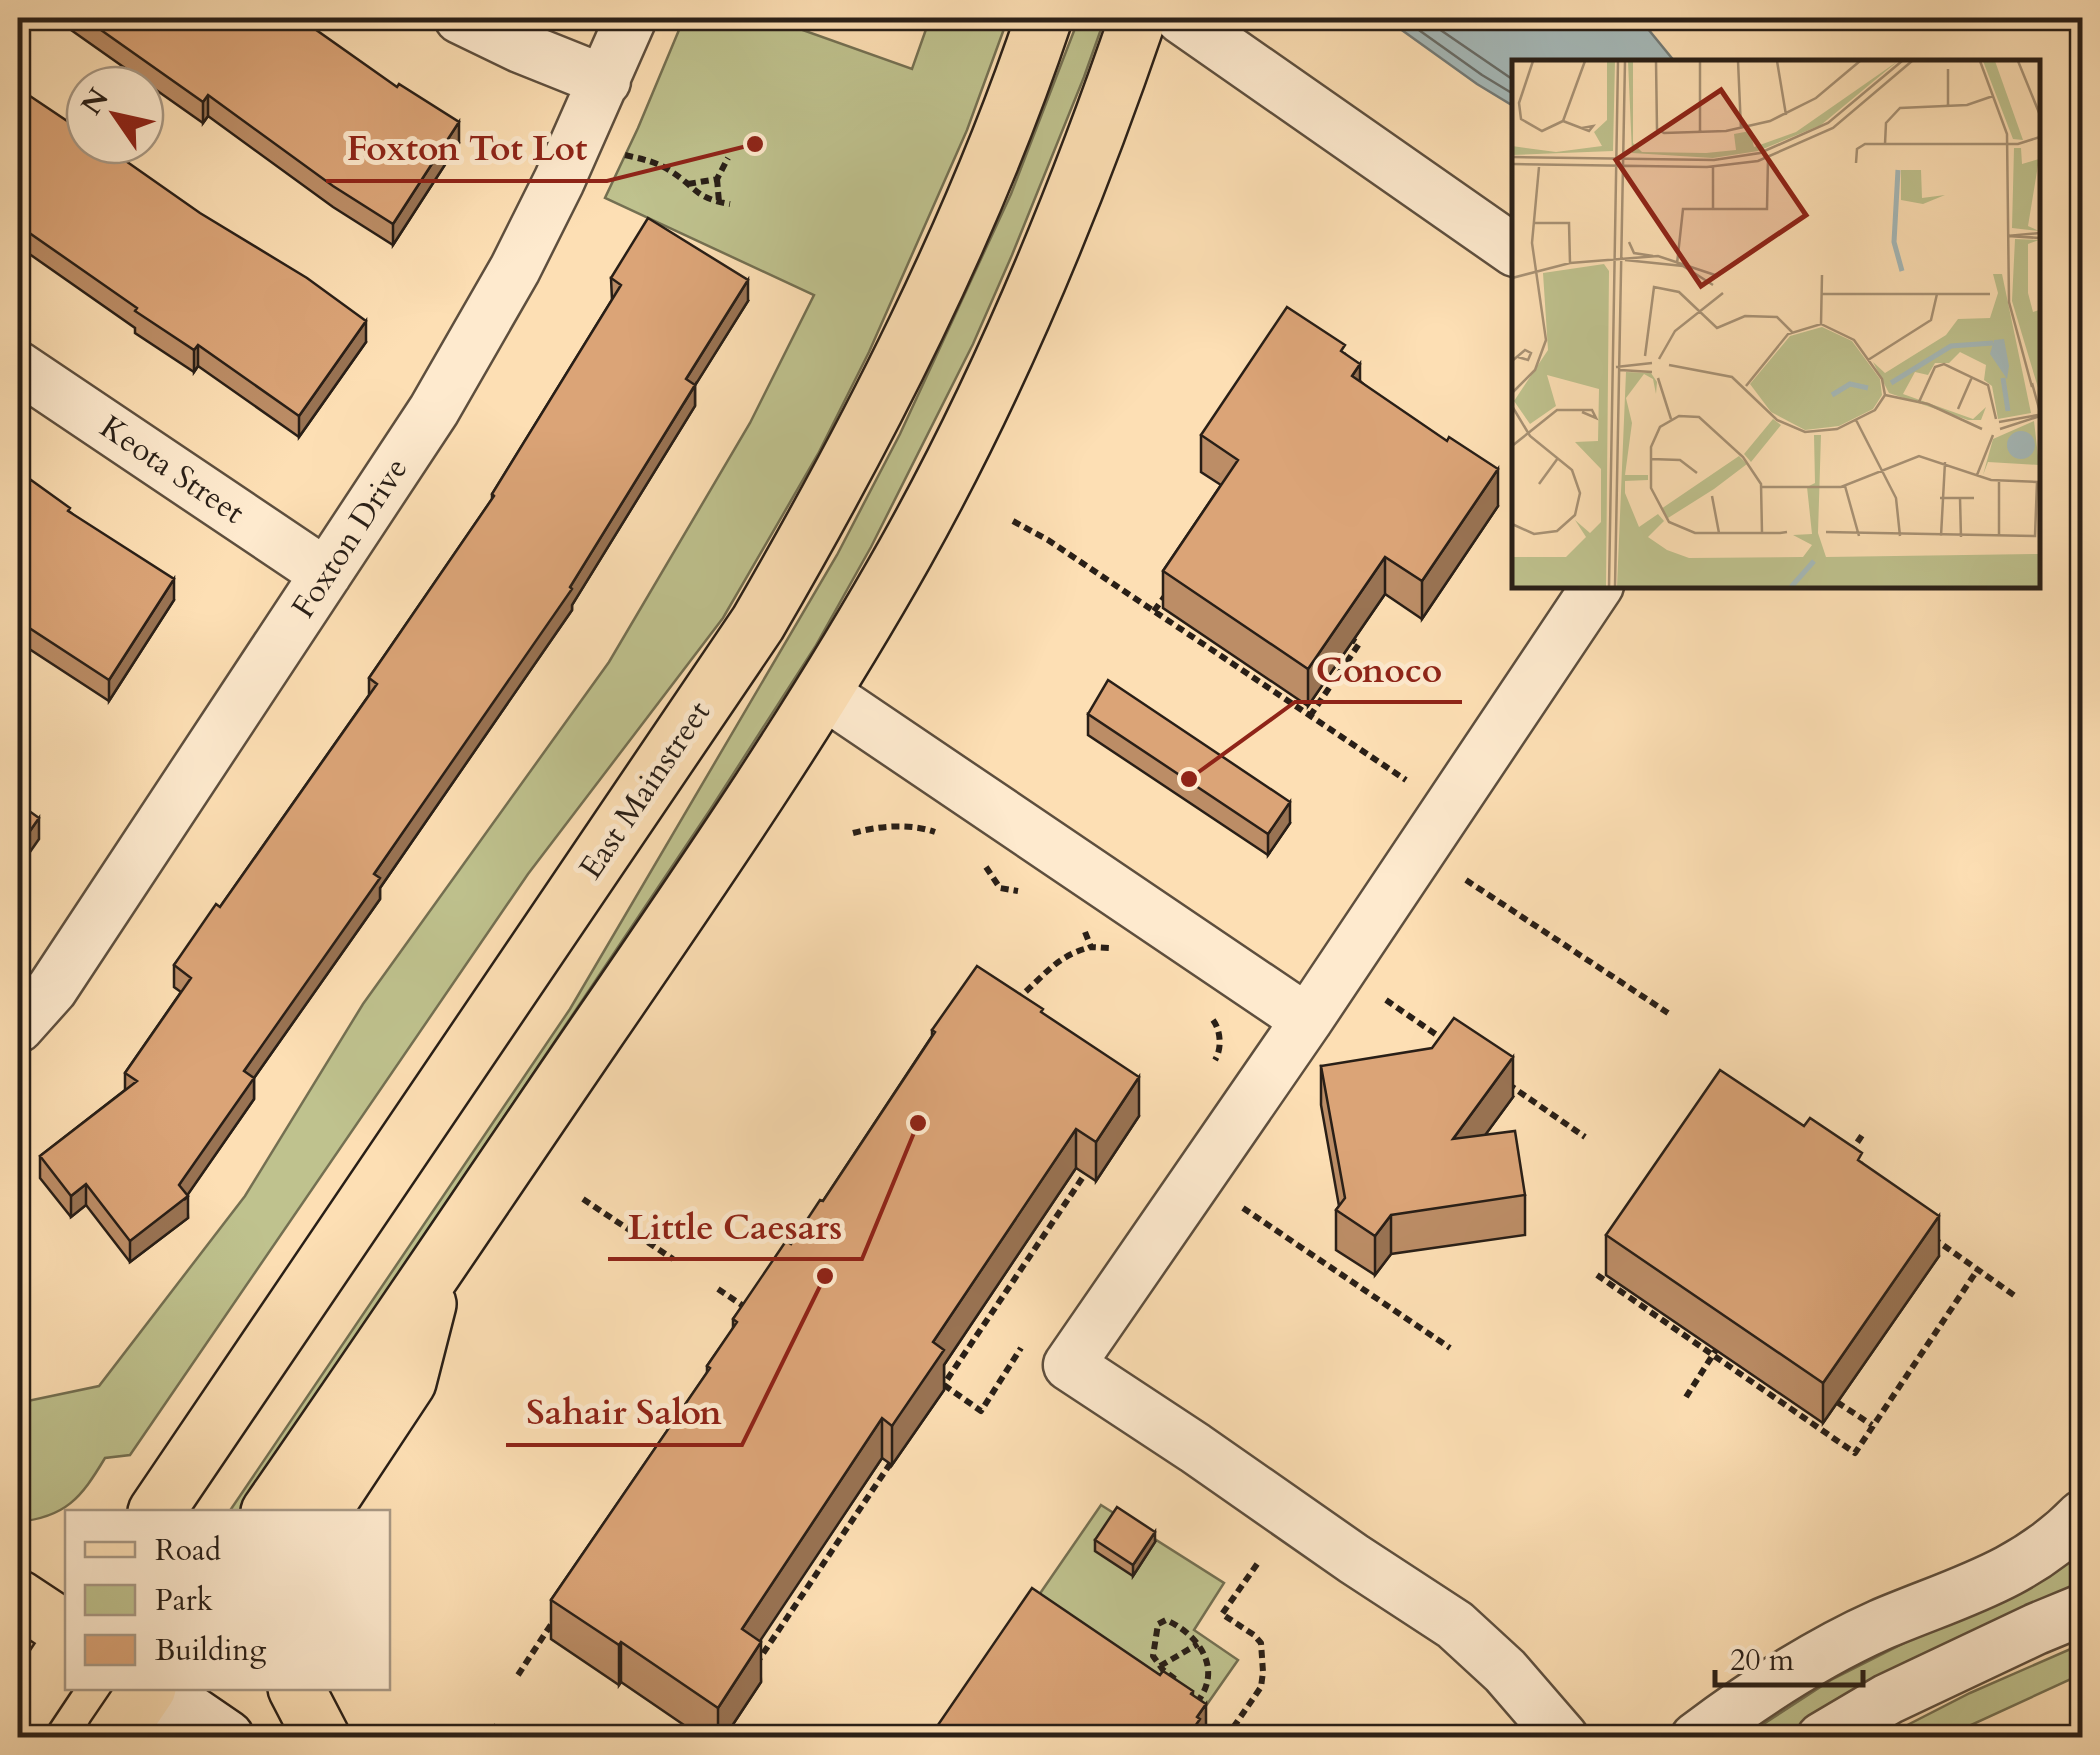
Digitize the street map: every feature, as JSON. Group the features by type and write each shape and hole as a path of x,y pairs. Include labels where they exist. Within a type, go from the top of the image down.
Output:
{"main road":[{"name":"East Mainstreet","path":"157,1510 758,623 840,478 914,328 970,209 1044,18"},
{"path":"270,1510 739,823 906,550 1007,351 1086,166 1138,18"},
{"path":"323,1510 408,1382 438,1264"},
{"path":"18,1598 65,1630"},
{"path":"18,1720 65,1650"},
{"path":"114,1738 149,1690"},
{"path":"153,1690 226,1738"},
{"path":"297,1690 322,1738"}],"street":[{"path":"460,18 605,81"},
{"name":"Foxton Drive","path":"18,1027 52,989 434,410 477,338 559,181 631,18"},
{"path":"1181,18 1512,249"},
{"name":"Keota Street","path":"18,367 326,574"},
{"path":"1562,1738 1505,1672 1455,1625 1069,1365 1307,1020 1596,588"},
{"path":"822,692 1307,1020"},
{"path":"1696,1738 1780,1680 1838,1647 2016,1568 2082,1516"},
{"path":"1822,1738 1888,1699 2082,1610"}],"path":[{"path":"620,154 656,163 704,198 730,204"},
{"path":"719,202 717,179 728,158"},
{"path":"688,184 717,179"},
{"path":"1013,521 1048,540 1406,780"},
{"path":"1154,611 1174,583"},
{"path":"1310,716 1358,644 1343,634"},
{"path":"853,833 874,827 902,827 944,836"},
{"path":"979,858 1000,888 1018,891"},
{"path":"1466,880 1668,1013"},
{"path":"1085,932 1091,947"},
{"path":"1002,1005 1017,1000 1059,959 1072,952 1091,947 1113,949"},
{"path":"1386,1000 1447,1042"},
{"path":"1208,1072 1218,1056 1220,1035 1210,1017"},
{"path":"1493,1074 1585,1137"},
{"path":"1846,1159 1863,1134"},
{"path":"933,1400 1093,1162"},
{"path":"583,1199 672,1259"},
{"path":"1244,1208 1450,1348"},
{"path":"1931,1236 2018,1298"},
{"path":"1597,1275 1714,1352 1855,1453 1978,1269"},
{"path":"718,1289 757,1315"},
{"path":"944,1384 981,1411 1026,1341"},
{"path":"1686,1397 1714,1352"},
{"path":"1837,1402 1872,1425"},
{"path":"750,1672 901,1448"},
{"path":"1231,1736 1261,1686 1264,1672 1261,1642 1222,1614 1260,1560"},
{"path":"518,1675 558,1614"},
{"path":"1170,1621 1198,1644 1208,1674 1202,1696 1194,1703 1187,1700 1175,1679 1155,1661 1158,1624 1170,1621"},
{"path":"1160,1666 1198,1644"},
{"path":"1168,1690 1175,1679"},
{"path":"1194,1723 1216,1738"},
{"path":"489,1738 497,1725"}],"green space":[{"path":"684,18 769,18 912,69 930,18 1008,18 967,130 869,352 818,454 723,618 528,874 130,1455 105,1458 80,1495 60,1510 18,1522 18,1403 99,1386 245,1196 363,1004 609,662 750,423 814,295 605,198"},
{"path":"1079,18 1105,18 973,344 871,547 815,647 240,1510 230,1510 570,1009 837,555 900,434 1011,194"},
{"path":"1101,1505 1224,1583 1194,1630 1238,1660 1194,1723 1030,1608"},
{"path":"2082,1544 2082,1595 1829,1716 1795,1737 1742,1738 1831,1680 1934,1628"},
{"path":"2082,1644 2082,1674 1945,1737 1884,1737 1970,1693"}],"water":[{"path":"1385,18 1626,18 1648,29 1673,60 1512,60 1512,105"}],"building":[{"path":"84,18 289,18 298,24 302,20 397,87 399,84 459,122 393,224 333,186 208,95 203,102 165,75 165,65 151,65"},
{"path":"18,88 65,120 65,165 132,165 200,213 307,278 366,321 299,416 198,345 194,350 135,311 137,308 18,225"},
{"path":"648,218 748,280 686,379 695,385 572,589 374,874 380,878 244,1071 254,1078 179,1185 188,1196 130,1241 86,1184 71,1196 40,1156 137,1081 125,1073 191,978 174,965 216,904 220,907 377,684 369,678 494,496 621,285 611,278"},
{"path":"1287,307 1345,345 1341,351 1360,364 1352,376 1447,441 1449,437 1498,469 1422,581 1385,557 1308,669 1163,571 1238,460 1201,435"},
{"path":"18,477 28,484 31,480 70,508 68,511 174,579 109,680 18,623"},
{"path":"1108,680 1290,802 1268,834 1088,714"},
{"path":"18,803 39,818 18,848"},
{"path":"977,966 1139,1077 1096,1142 1076,1129 933,1342 944,1350 892,1426 882,1418 742,1629 761,1642 718,1708 551,1600 710,1368 707,1366 737,1322 733,1319 786,1241 791,1244 820,1200 823,1201"},
{"path":"1454,1018 1513,1057 1453,1139 1515,1131 1525,1195 1391,1215 1375,1236 1336,1210 1345,1198 1321,1066 1432,1048"},
{"path":"1720,1070 1804,1126 1810,1118 1862,1153 1858,1160 1939,1216 1823,1383 1606,1235"},
{"path":"18,1168 20,1168 18,1285"},
{"path":"1117,1507 1155,1532 1133,1565 1095,1540"},
{"path":"1032,1588 1160,1675 1163,1671 1193,1691 1191,1694 1206,1704 1187,1738 929,1738"}],"place":[{"name":"Foxton Tot Lot","path":"755,144"},
{"name":"Conoco","path":"1189,779"},
{"name":"Little Caesars","path":"918,1123"},
{"name":"Sahair Salon","path":"825,1276"}]}
